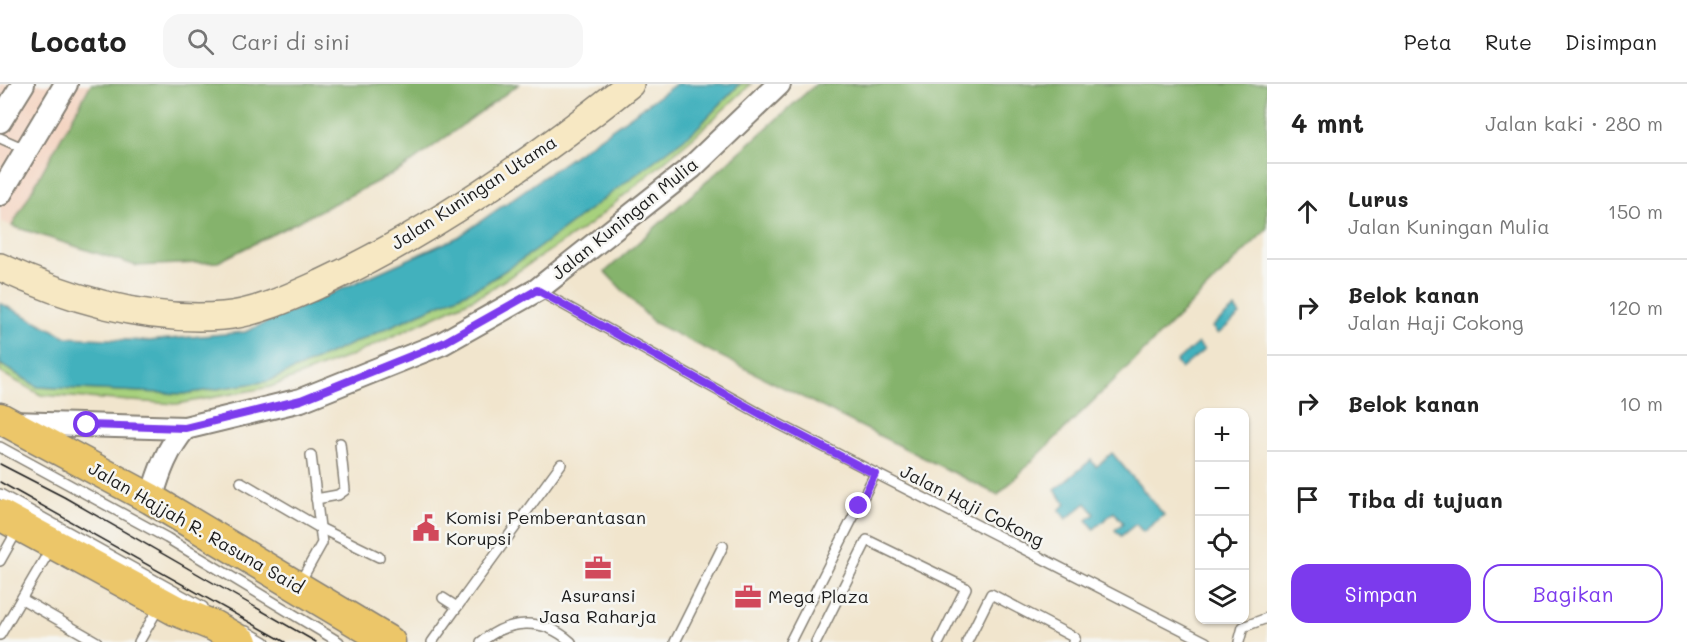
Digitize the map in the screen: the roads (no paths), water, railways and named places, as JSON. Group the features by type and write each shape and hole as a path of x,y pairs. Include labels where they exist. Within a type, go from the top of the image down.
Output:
{"main road":[{"name":"Jalan Kuningan Utama","path":"0,267 25,279 105,306 174,317 226,316 277,302 359,265 429,227 504,178 630,84"},
{"name":"Jalan Hajjah R. Rasuna Said","path":"3,429 151,499 297,587 340,632 387,641"},
{"path":"10,520 168,607 238,633"}],"street":[{"path":"0,121 23,84"},
{"path":"0,194 66,84"},
{"name":"Jalan Kuningan Mulia","path":"3,429 185,428 301,400 443,343 537,290 691,168 779,84"},
{"path":"151,499 162,464 173,442 185,428"},
{"path":"168,607 211,642"}],"lane":[{"path":"0,138 27,149"},
{"name":"Jalan Haji Cokong","path":"537,290 773,421 1206,642"},
{"path":"3,429 167,538 340,632"},
{"path":"316,499 339,495 345,490 340,443"},
{"path":"297,587 322,543 311,455"},
{"path":"432,642 561,464"},
{"path":"790,642 875,474"},
{"path":"241,482 320,528 379,557"},
{"path":"0,494 213,613"},
{"path":"0,561 10,520"},
{"path":"816,642 867,540 966,588 939,642"},
{"path":"0,635 54,543"},
{"path":"675,642 723,546"},
{"path":"967,642 991,594 1075,638 1073,642"},
{"path":"443,598 457,606"},
{"path":"22,599 97,642"},
{"path":"139,642 168,607"},
{"path":"1239,642 1243,627 1267,618"},
{"path":"481,642 495,630 517,623 539,624 560,632 571,642"},
{"path":"238,633 265,642"}],"water":[{"path":"676,84 740,84 695,130 533,252 483,285 269,381 184,394 38,387 0,364 0,303 67,337 148,341 245,332 458,237"},
{"path":"1235,308 1240,315 1218,334 1212,327"},
{"path":"1198,343 1204,350 1181,369 1176,362"},
{"path":"1112,453 1164,515 1143,532 1136,524 1121,536 1115,530 1123,523 1114,512 1094,529 1087,520 1095,514 1086,503 1066,519 1059,510 1066,504 1055,490 1091,460 1096,467"}],"tram line":[{"path":"0,464 64,497 316,642"},
{"path":"0,482 285,642"}],"place":[{"name":"Komisi Pemberantasan Korupsi","path":"426,528"},
{"name":"Asuransi Jasa Raharja","path":"598,568"},
{"name":"Mega Plaza","path":"748,597"}]}
